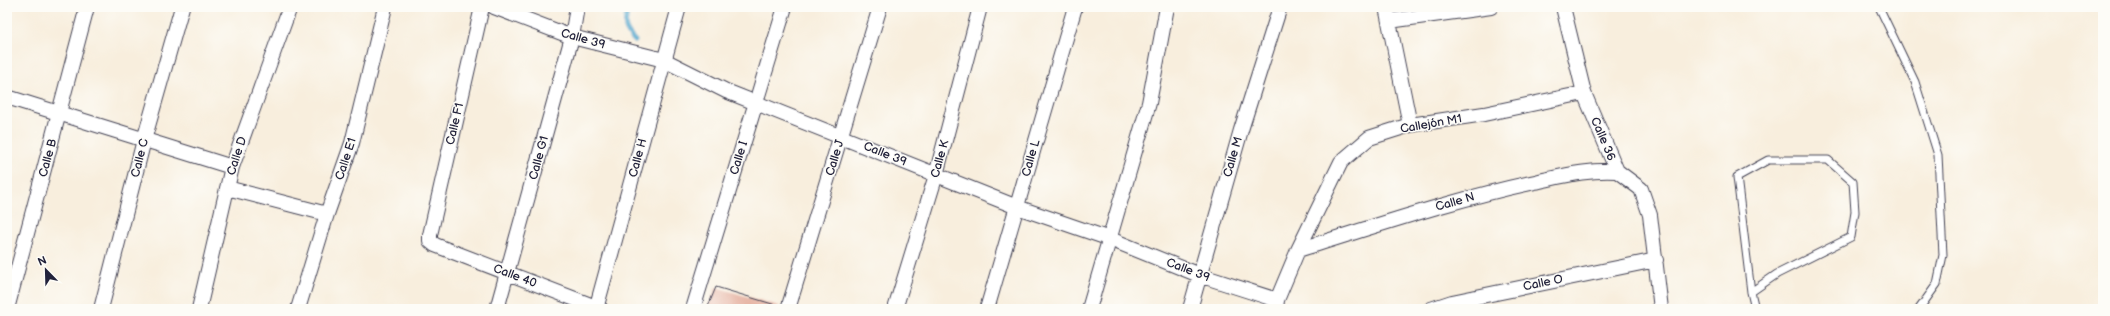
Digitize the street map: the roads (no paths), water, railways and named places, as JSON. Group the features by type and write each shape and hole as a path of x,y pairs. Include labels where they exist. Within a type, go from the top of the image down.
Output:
{"street":[{"name":"Calle B","path":"7,309 87,7"},
{"name":"Calle C","path":"101,309 144,140 182,7"},
{"name":"Calle D","path":"199,309 232,167 290,7"},
{"name":"Calle E1","path":"298,309 327,214 352,143 385,7"},
{"name":"Calle F1","path":"430,240 482,7"},
{"name":"Calle 39","path":"494,7 572,37 664,60 726,91 936,175 1017,207 1110,239 1276,304"},
{"name":"Calle G1","path":"496,309 572,37 577,7"},
{"name":"Calle H","path":"598,308 679,7"},
{"name":"Calle I","path":"693,309 785,7"},
{"name":"Calle J","path":"788,309 880,7"},
{"name":"Calle K","path":"895,309 936,175 980,7"},
{"name":"Calle L","path":"987,309 1076,7"},
{"path":"1089,309 1149,103 1167,7"},
{"name":"Calle M","path":"1190,309 1241,130 1280,7"},
{"path":"1386,7 1410,126"},
{"path":"1389,21 1491,7"},
{"name":"Calle 36","path":"1563,7 1584,93 1616,171 1640,189 1650,215 1661,309"},
{"name":"Callejón M1","path":"1276,304 1298,250 1341,162 1370,138 1410,126 1484,114 1584,93"},
{"path":"7,98 232,167"},
{"name":"Calle N","path":"1298,250 1506,188 1595,170 1616,171"},
{"path":"227,188 327,214"},
{"name":"Calle 40","path":"430,240 435,245 598,308"},
{"name":"Calle O","path":"1431,309 1452,306 1656,260"}],"lane":[{"path":"1879,7 1915,82 1938,155 1943,255 1937,284 1919,309"},
{"path":"1751,292 1777,274 1851,237 1855,212 1853,182 1828,160 1768,160 1737,177 1751,292 1755,309"}],"waterway":[{"path":"628,7 626,29 635,41"}]}
